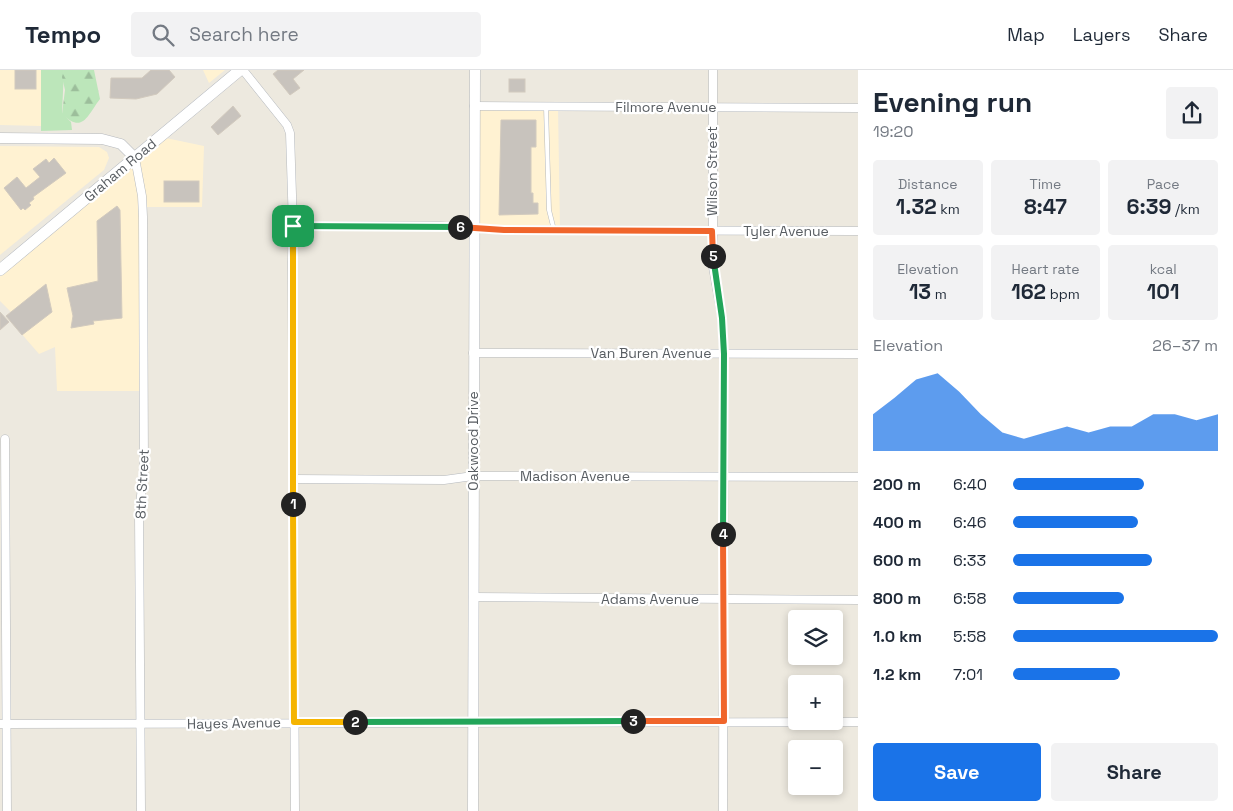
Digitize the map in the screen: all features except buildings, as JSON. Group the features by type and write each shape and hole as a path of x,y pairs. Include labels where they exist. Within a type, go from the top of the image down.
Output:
{"main road":[{"name":"Graham Road","path":"0,270 242,70"}],"street":[{"path":"242,70 287,125 290,133 293,226 295,811"},
{"name":"Oakwood Drive","path":"474,70 474,811"},
{"name":"Wilson Street","path":"713,70 713,267 722,318 724,354 723,811"},
{"name":"Filmore Avenue","path":"474,106 858,108"},
{"path":"0,138 102,139 121,144 136,158"},
{"name":"8th Street","path":"136,158 142,196 143,218 144,470 140,513 141,811"},
{"name":"Tyler Avenue","path":"293,226 440,226 554,230 858,231"},
{"name":"Van Buren Avenue","path":"473,353 858,354"},
{"path":"5,439 3,724 7,811"},
{"name":"Madison Avenue","path":"293,479 444,480 473,476 858,477"},
{"name":"Adams Avenue","path":"473,597 858,600"},
{"name":"Hayes Avenue","path":"3,724 473,721 858,722"}],"lane":[{"path":"546,107 549,210 554,230"}],"shaded area":[{"path":"0,70 41,70 41,126 0,125"},
{"path":"203,70 225,70 209,83"},
{"path":"474,106 558,107 560,230 474,228"},
{"path":"161,137 204,146 202,207 143,207 144,391 57,391 55,347 39,354 6,316 11,312 0,301 0,270"},
{"path":"0,146 99,147 107,152 109,158 104,170 0,255"}],"green space":[{"path":"41,70 64,70 62,113 71,122 72,130 41,131"},
{"path":"64,70 94,70 100,99 88,116 80,123 69,120 62,114 65,90 62,77"}],"route":[{"path":"293,226 440,226 504,230 712,231 713,267 722,318 724,354 724,721 294,722 293,226"}]}
